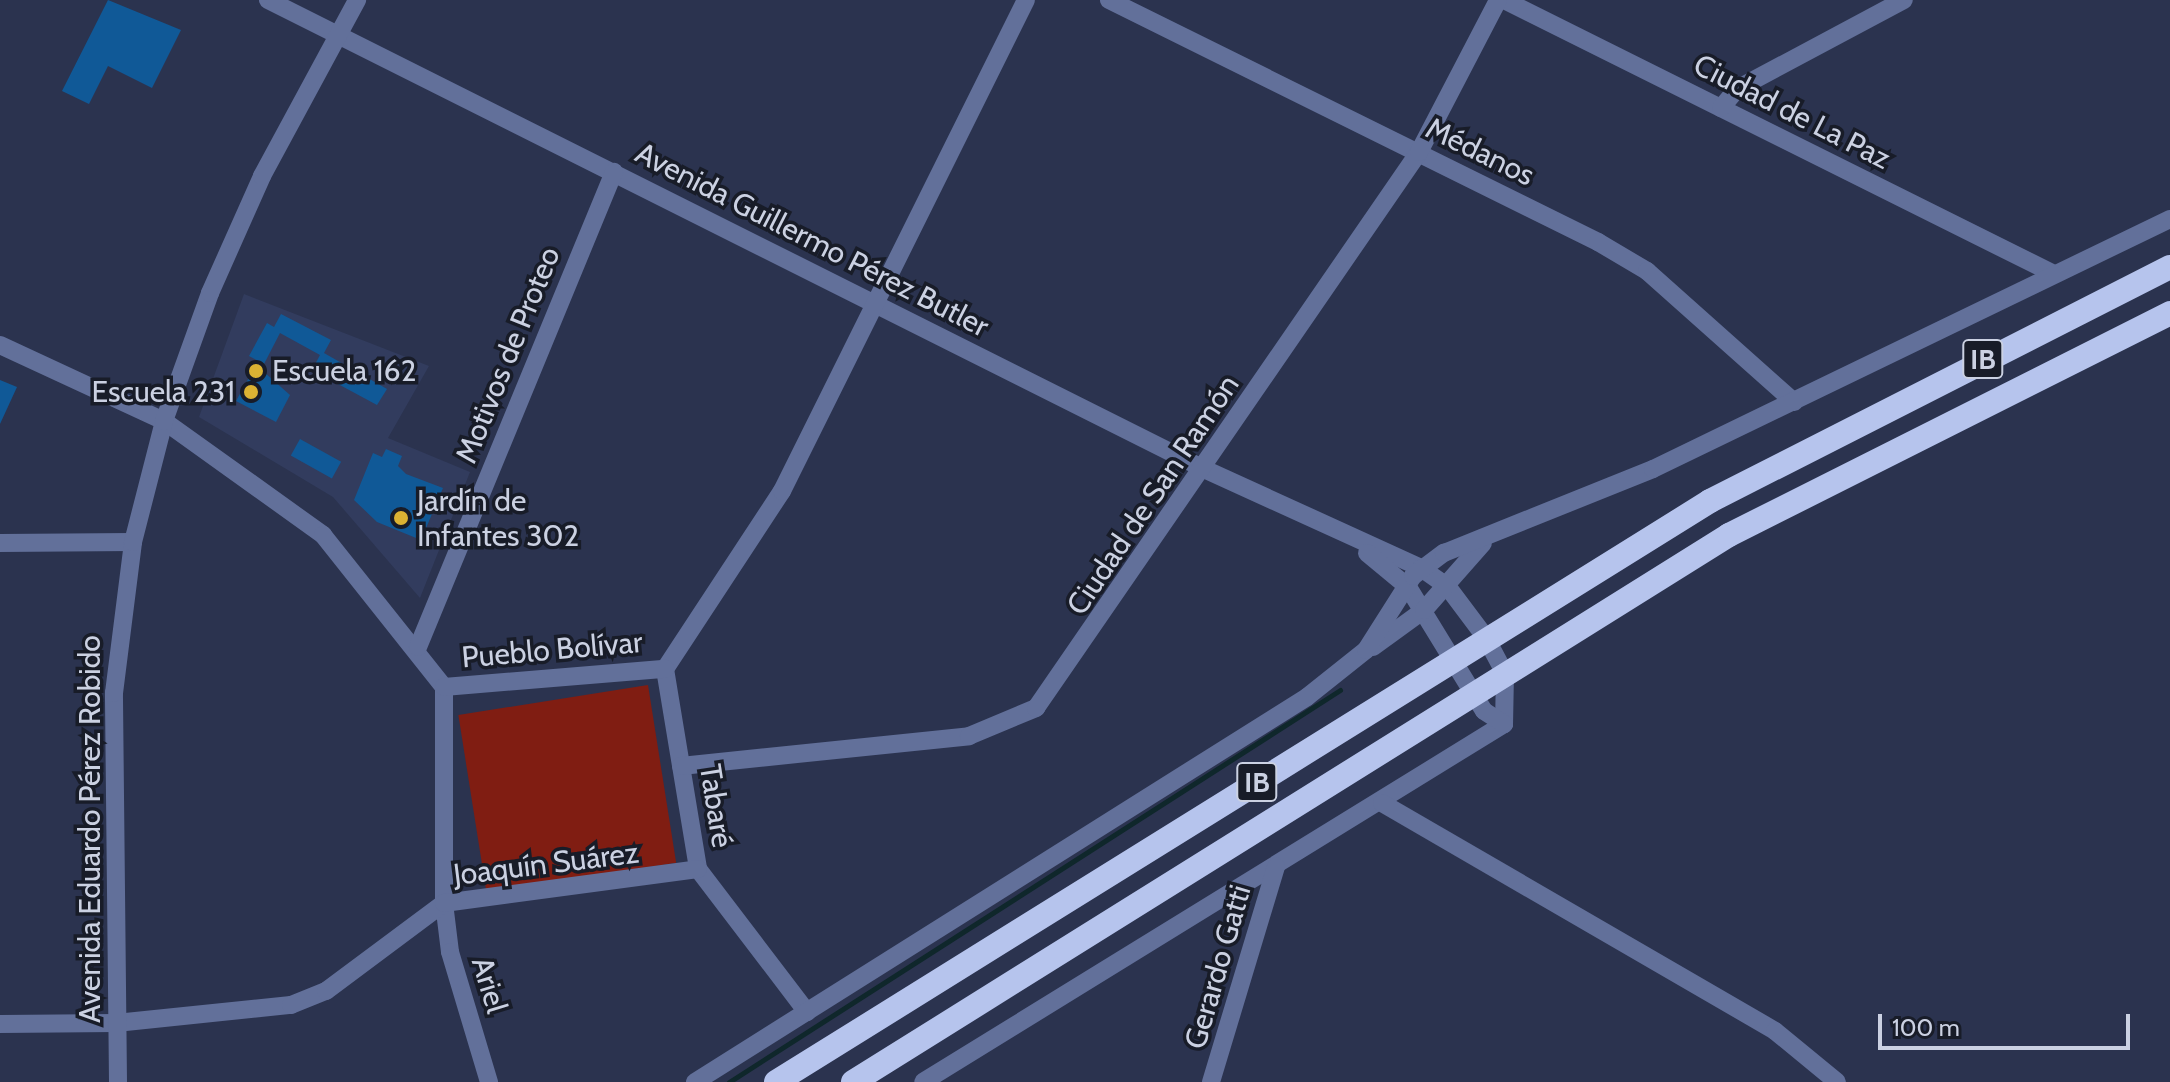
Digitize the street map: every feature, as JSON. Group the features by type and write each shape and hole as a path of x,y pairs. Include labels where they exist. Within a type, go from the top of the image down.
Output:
{"highway":[{"name":"IB","path":"776,1082 1486,638 1796,452 2170,267"},
{"name":"IB","path":"853,1082 1472,693 1743,527 2170,313"}],"street":[{"name":"Avenida Guillermo Pérez Butler","path":"268,0 1331,530"},
{"name":"Avenida Eduardo Pérez Robido","path":"118,1082 114,693 133,542 164,421 235,233 357,0"},
{"path":"665,669 782,491 1026,0"},
{"name":"Médanos","path":"1109,0 1419,152 1647,271 1794,402"},
{"name":"Ciudad de San Ramón","path":"681,766 969,736 1015,722 1052,691 1419,152 1501,0"},
{"name":"Ciudad de La Paz","path":"1501,0 2054,274"},
{"path":"1721,108 1737,89 1904,0"},
{"name":"Motivos de Proteo","path":"418,647 614,172"},
{"path":"1366,650 1421,568 1794,402 2170,219"},
{"path":"0,345 164,421 323,535 418,647 444,687"},
{"path":"1331,530 1421,568 1447,586 1486,638 1505,673 1504,724"},
{"path":"1331,530 1408,587 1472,693 1504,724"},
{"path":"0,543 133,542"},
{"path":"695,1082 1307,697 1366,650 1424,610 1483,543"},
{"name":"Pueblo Bolívar","path":"444,687 665,669"},
{"name":"Tabaré","path":"665,669 698,869 807,1012"},
{"name":"Ariel","path":"444,687 444,903 450,952 489,1082"},
{"path":"923,1082 1382,803 1504,724"},
{"path":"1382,803 1775,1031 1837,1082"},
{"name":"Gerardo Gatti","path":"1211,1082 1276,867"},
{"name":"Joaquín Suárez","path":"0,1024 116,1023 291,1005 326,991 444,903 698,869"}],"shaded area":[{"path":"244,294 429,366 388,438 470,472 420,598 333,497 199,417"},
{"path":"648,685 676,863 487,893 458,715"}],"building":[{"path":"108,0 181,30 152,88 108,66 89,104 62,91"},
{"path":"281,314 331,340 324,353 387,389 377,405 312,370 320,355 280,333 264,364 249,356 267,323 274,327"},
{"path":"256,365 290,395 276,422 236,401"},
{"path":"0,380 17,387 0,424"},
{"path":"300,439 341,462 332,478 291,456"},
{"path":"386,449 402,456 398,466 406,474 443,488 421,540 377,522 354,500 373,453 382,457"}],"waterway":[{"path":"729,1082 1340,690"}],"place":[{"name":"Escuela 162","path":"256,371"},
{"name":"Escuela 231","path":"251,392"},
{"name":"Jardín de Infantes 302","path":"401,518"}]}
